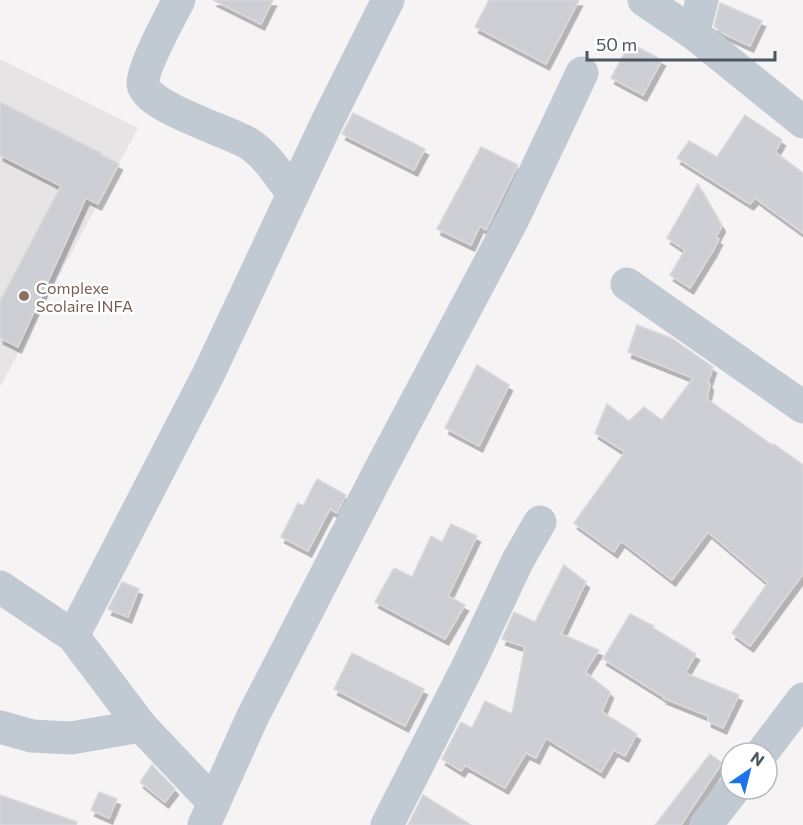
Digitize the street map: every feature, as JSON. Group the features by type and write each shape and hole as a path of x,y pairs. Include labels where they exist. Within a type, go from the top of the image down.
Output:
{"street":[{"path":"179,0 160,37 143,81 145,91 157,102 249,144 267,159 293,194"},
{"path":"73,636 209,373 388,0"},
{"path":"644,0 693,33 803,122"},
{"path":"693,33 702,0"},
{"path":"0,587 73,636 209,814 252,718 514,217 582,73"},
{"path":"627,284 803,407"},
{"path":"387,825 470,662 518,560 540,522"},
{"path":"771,741 803,699"},
{"path":"0,727 32,736 71,738 141,726"},
{"path":"706,825 725,801"}],"shaded area":[{"name":"Complexe Scolaire INFA","path":"0,59 138,128 0,387"}],"building":[{"path":"213,0 273,0 261,24"},
{"path":"489,0 579,0 546,64 475,27"},
{"path":"720,3 762,21 750,46 724,34 714,26"},
{"path":"630,43 662,60 643,95 611,78"},
{"path":"0,102 119,164 98,204 86,198 18,347 0,338 0,301 61,186 0,155"},
{"path":"353,113 425,149 414,170 342,134"},
{"path":"745,115 782,140 775,152 803,173 803,233 755,198 750,204 677,158 689,141 717,157"},
{"path":"481,147 518,165 486,230 480,226 471,245 437,229"},
{"path":"698,184 722,226 716,237 719,239 713,251 690,288 670,275 685,250 667,238"},
{"path":"637,325 671,338 713,367 708,382 710,384 707,399 803,465 803,574 750,646 732,633 768,583 708,532 672,580 621,541 614,552 574,523 625,452 595,433 607,404 629,421 644,407 662,420 693,378 628,352"},
{"path":"477,365 509,385 479,446 445,428"},
{"path":"317,479 346,495 337,513 330,509 308,551 281,537 298,503 303,506"},
{"path":"451,524 477,536 448,596 465,605 445,639 375,602 394,568 412,577 431,536 442,542"},
{"path":"564,565 586,582 561,634 599,650 585,672 610,692 602,712 637,734 625,756 614,750 601,772 546,738 536,758 526,753 505,788 465,765 461,771 442,759 461,722 472,728 485,701 512,714 525,647 502,639 514,612 535,622"},
{"path":"122,582 139,589 128,617 108,609"},
{"path":"630,614 654,626 653,628 696,654 685,673 739,695 723,728 708,721 708,716 663,698 603,659"},
{"path":"352,653 424,689 405,726 334,689"},
{"path":"710,754 719,761 719,768 681,825 655,825"},
{"path":"152,765 175,789 165,802 140,782"},
{"path":"99,792 117,799 109,818 91,810"},
{"path":"0,795 77,822 76,825 0,825"},
{"path":"423,795 471,825 408,825"}],"place":[{"name":"Complexe Scolaire INFA","path":"24,296"}]}
